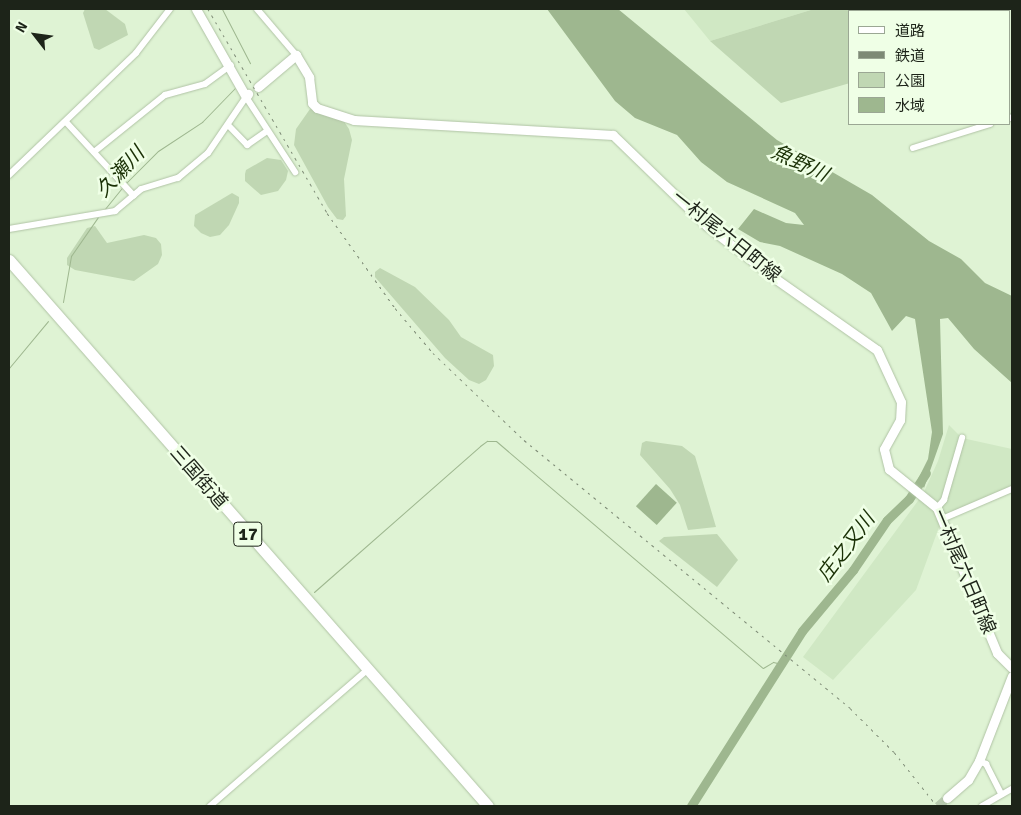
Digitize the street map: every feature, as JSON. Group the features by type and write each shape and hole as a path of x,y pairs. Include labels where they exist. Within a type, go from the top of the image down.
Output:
{"highway":[{"name":"三国街道","path":"9,260 488,806"}],"main road":[{"path":"196,9 231,65 247,95"},
{"path":"258,87 296,54"},
{"name":"一村尾六日町線","path":"296,54 309,77 312,102 317,108 354,120 613,135 707,226 773,277 877,350 901,402 900,420 884,449 889,469 923,494 937,508 997,653 1012,668"},
{"path":"947,798 968,780 979,761 1009,688 1012,676"}],"street":[{"path":"9,175 136,53 170,9"},
{"path":"258,9 296,54"},
{"path":"94,152 165,95 205,84 231,65"},
{"path":"9,229 109,212 134,196 141,189 169,183 195,166 228,125 247,95 294,172"},
{"path":"66,122 134,196"},
{"path":"228,125 247,145 268,131"},
{"path":"913,148 987,125"},
{"path":"937,508 944,500 962,438"},
{"path":"942,519 1012,489"},
{"path":"210,806 368,669"},
{"path":"979,761 986,764 1001,794"},
{"path":"982,806 1012,788"}],"shaded area":[{"path":"684,9 814,9 710,41"},
{"path":"949,425 962,438 1012,449 1012,489 942,519 916,590 833,680 803,657 923,494 938,461"}],"green space":[{"path":"85,9 105,9 125,24 128,35 99,50 94,48 83,13"},
{"path":"814,9 870,10 848,10 848,84 781,103 710,41"},
{"path":"310,109 343,120 349,129 352,140 344,179 346,216 343,220 337,219 328,207 294,145 296,129"},
{"path":"267,158 281,160 288,171 286,180 278,191 261,195 245,181 245,174 246,170"},
{"path":"232,193 239,197 239,203 229,225 220,235 210,237 201,233 194,226 195,215"},
{"path":"95,226 107,243 144,235 156,238 161,244 162,255 158,264 134,281 75,270 67,265 67,258 87,228"},
{"path":"380,268 415,287 449,320 461,337 493,355 494,366 486,380 479,384 469,380 445,358 375,277 375,272"},
{"path":"646,441 682,446 695,456 716,527 688,530 680,505 670,489 640,455 642,443"},
{"path":"717,534 738,560 717,587 659,541 664,537"}],"water":[{"name":"魚野川","path":"547,9 618,9 777,140 872,195 929,241 961,259 985,283 1012,296 1012,383 974,349 948,318 940,319 943,434 924,488 918,479 928,459 932,432 915,319 906,316 892,331 871,293 842,274 780,246 760,242 738,229 754,209 786,223 804,225 795,213 727,182 701,162 677,135 635,118 615,101"},
{"path":"656,484 677,503 657,525 636,506"}],"waterway":[{"name":"久瀬川","path":"222,9 250,63"},
{"name":"久瀬川","path":"126,183 158,151 202,122 235,88"},
{"name":"久瀬川","path":"104,210 122,188"},
{"name":"久瀬川","path":"63,302 71,256 98,217"},
{"name":"久瀬川","path":"9,368 48,321"},
{"path":"314,592 480,446 487,441 496,441 763,668 773,662 782,664"},
{"name":"庄之又川","path":"691,806 802,631 853,570 887,520 909,499 926,473"}],"tunnel":[{"path":"938,806 947,798"}],"railway":[{"path":"208,9 327,213 395,308 433,353 524,440 850,708 894,752 937,806"}]}
